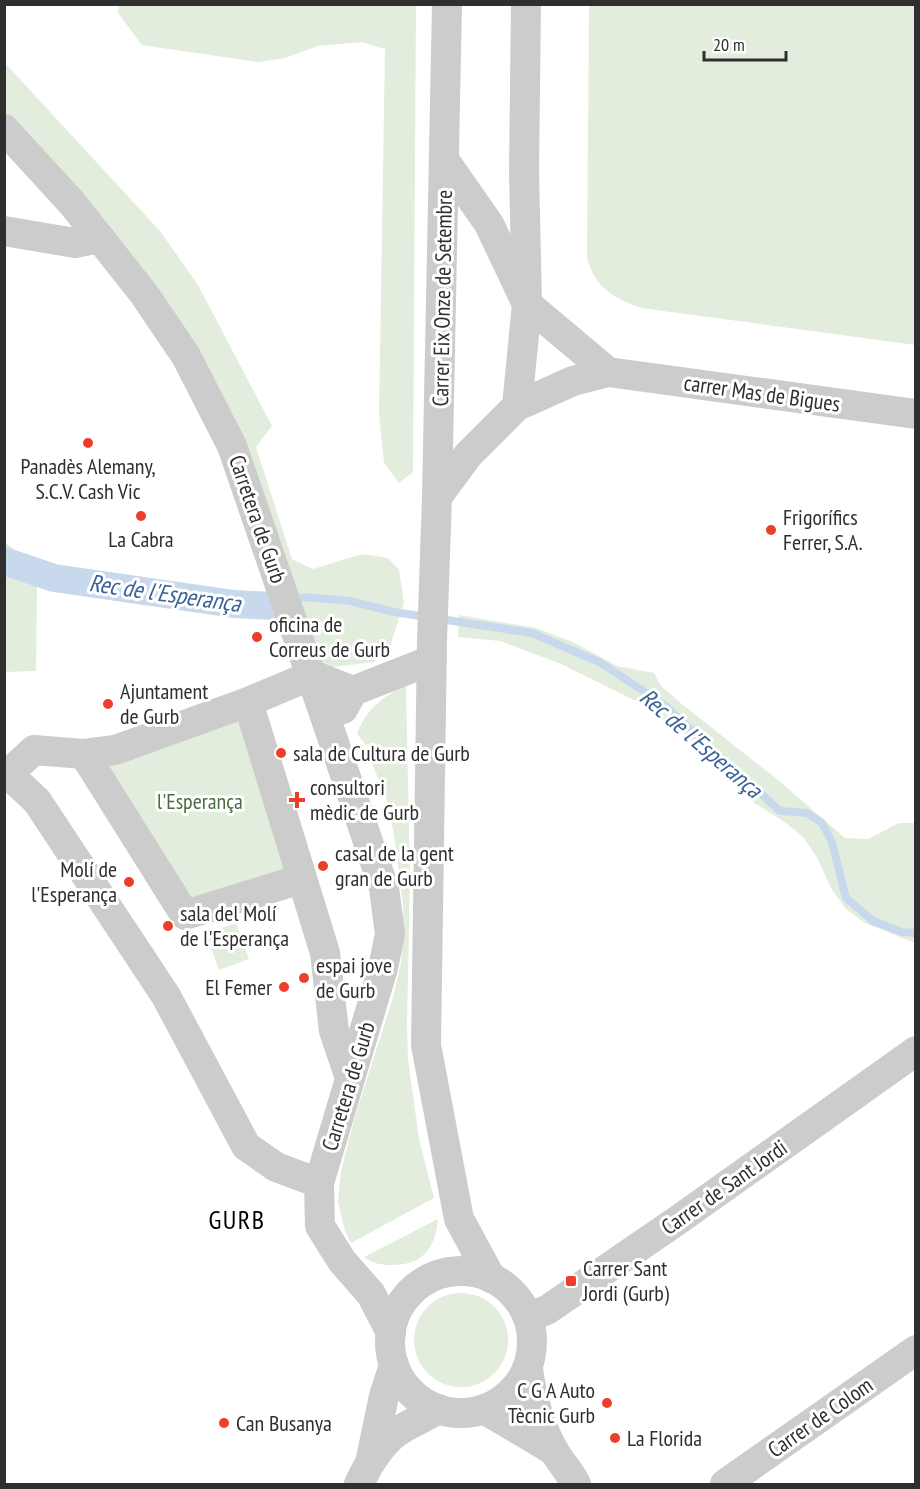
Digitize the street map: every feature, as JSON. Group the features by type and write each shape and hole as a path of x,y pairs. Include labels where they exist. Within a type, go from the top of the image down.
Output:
{"street":[{"name":"Carrer Eix Onze de Setembre","path":"447,4 432,650 426,1045 459,1219"},
{"path":"517,406 527,304 524,171 526,4"},
{"name":"Carretera de Gurb","path":"4,129 100,238 144,294 186,356 232,446 384,888 390,934 383,968 319,1183 320,1226 342,1261 371,1293 391,1333"},
{"path":"445,161 489,224 527,304 608,372"},
{"name":"Carrer Eix Onze de Setembre","path":"489,224 514,218 526,197"},
{"path":"4,231 75,243 100,238"},
{"name":"carrer Mas de Bigues","path":"437,497 468,455 517,406 573,381 608,372 915,414"},
{"path":"331,731 353,691 432,650"},
{"path":"319,1183 276,1167 246,1146 166,996 37,801 8,774 34,750 84,754 115,750 248,702 312,675 353,691"},
{"path":"248,702 325,953 334,1031 350,1078"},
{"path":"84,754 184,915 301,879"},
{"name":"Carrer de Sant Jordi","path":"528,1317 547,1310 678,1220 915,1051"},
{"path":"459,1219 491,1278"},
{"path":"459,1219 454,1242 428,1281 407,1297 398,1310 391,1333 394,1365 411,1392 423,1402 438,1409 461,1413 484,1409 507,1397 519,1384 528,1369"},
{"name":"Carretera de Gurb","path":"351,1270 369,1280 393,1284 428,1281"},
{"path":"428,1281 465,1271 491,1278 513,1294 528,1317 532,1338 528,1369 531,1392 537,1411 553,1450 571,1474 576,1485"},
{"name":"Carrer de Colom","path":"725,1485 915,1350"},
{"path":"364,1474 394,1365"},
{"path":"364,1474 386,1442 399,1431 438,1409"},
{"path":"484,1409 553,1450"}],"green space":[{"path":"119,4 416,5 413,472 399,483 384,463 379,415 385,49 361,42 318,46 285,58 258,62 142,45 118,13"},
{"path":"589,5 915,5 915,345 641,308 614,296 601,285 587,259"},
{"path":"4,62 160,231 198,285 272,426 256,447 292,559 313,569 362,554 388,558 399,570 404,603 389,649 374,662 293,672 276,603 223,447 178,359 5,137"},
{"path":"5,542 32,564 56,572 193,596 256,602 256,615 129,603 65,591 37,580 36,671 5,672"},
{"path":"459,615 536,628 573,642 617,666 654,673 661,686 778,780 845,838 868,839 899,823 915,823 915,943 865,923 846,909 832,890 817,858 804,838 786,823 748,799 723,762 646,706 561,664 500,641 458,637"},
{"path":"406,684 410,878 408,1059 419,1139 434,1198 351,1243 345,1231 338,1202 341,1171 354,1120 393,997 401,963 403,938 403,906 394,835 387,801 372,763 380,757 374,743 366,745 357,734 371,710"},
{"name":"l'Esperança","path":"248,702 301,879 185,915 84,754"},
{"path":"236,923 249,959 219,970 206,934"},
{"path":"438,1219 437,1230 430,1247 418,1259 401,1265 386,1265 364,1257"},
{"path":"461,1293 479,1296 494,1307 505,1322 508,1340 505,1358 494,1373 479,1384 461,1387 443,1384 428,1373 417,1358 414,1340 417,1322 428,1307 443,1296"}],"waterway":[{"name":"Rec de l'Esperança","path":"4,561 54,578 234,604 272,606"},
{"name":"Rec de l'Esperança","path":"289,601 304,597 350,601 394,612 532,633 601,663 663,704 780,811 807,813 822,823 832,842 846,898 873,921 902,932 916,933"}],"place":[{"name":"Panadès Alemany, S.C.V. Cash Vic","path":"88,443"},
{"name":"La Cabra","path":"141,516"},
{"name":"Frigorífics Ferrer, S.A.","path":"771,530"},
{"name":"oficina de Correus de Gurb","path":"257,637"},
{"name":"Ajuntament de Gurb","path":"108,704"},
{"name":"sala de Cultura de Gurb","path":"281,753"},
{"name":"consultori mèdic de Gurb","path":"297,800"},
{"name":"casal de la gent gran de Gurb","path":"323,866"},
{"name":"Molí de l'Esperança","path":"129,882"},
{"name":"sala del Molí de l'Esperança","path":"168,926"},
{"name":"espai jove de Gurb","path":"304,978"},
{"name":"El Femer","path":"284,987"},
{"name":"Carrer Sant Jordi (Gurb)","path":"571,1281"},
{"name":"C G A Auto Tècnic Gurb","path":"607,1403"},
{"name":"Can Busanya","path":"224,1423"},
{"name":"La Florida","path":"615,1438"}],"district":[{"name":"GURB","path":"237,1219"}]}
